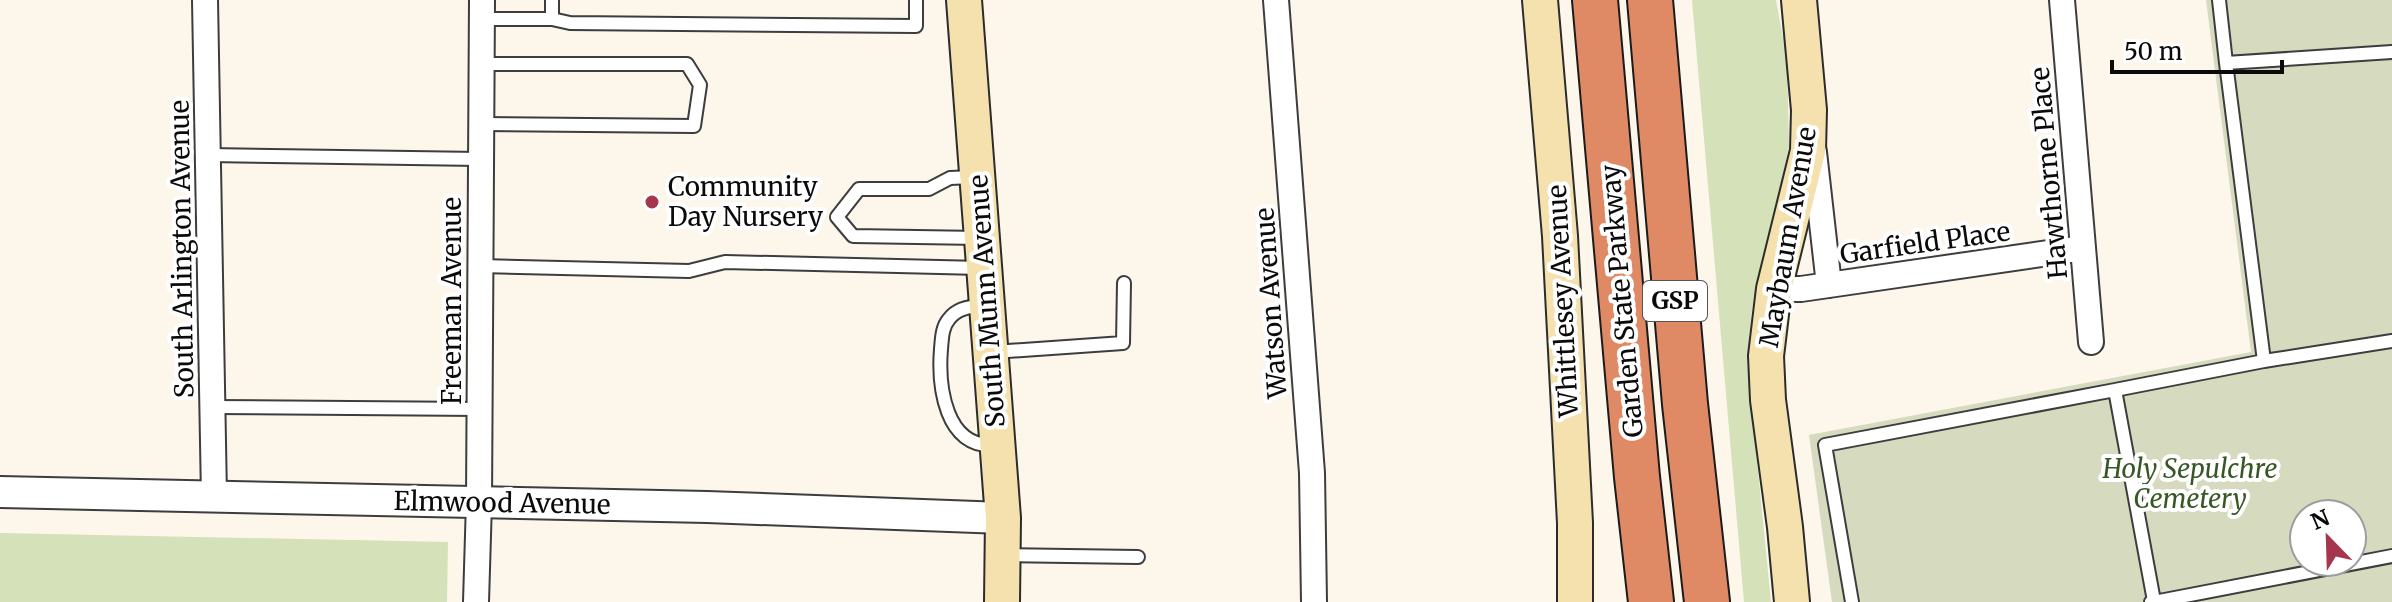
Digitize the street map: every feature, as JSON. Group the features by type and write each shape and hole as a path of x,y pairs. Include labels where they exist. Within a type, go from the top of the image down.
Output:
{"highway":[{"name":"Garden State Parkway","path":"1595,0 1651,602"},
{"name":"Garden State Parkway","path":"1650,0 1683,389 1707,602"}],"main road":[{"name":"South Munn Avenue","path":"964,0 983,253 973,308 991,352 1003,518 1002,602"},
{"name":"Whittlesey Avenue","path":"1540,0 1560,236 1575,523 1575,602"},
{"name":"Maybaum Avenue","path":"1792,602 1766,377 1767,335 1774,289 1805,169 1809,141 1799,0"}],"street":[{"name":"South Arlington Avenue","path":"205,0 214,497"},
{"name":"Watson Avenue","path":"1276,0 1312,473 1314,602"},
{"name":"Hawthorne Place","path":"2062,0 2091,342"},
{"name":"Freeman Avenue","path":"476,602 482,10"},
{"path":"1809,110 1829,285"},
{"name":"Garfield Place","path":"1774,289 1801,289 2083,248"},
{"name":"Elmwood Avenue","path":"0,492 707,507 1003,518"}],"lane":[{"path":"552,0 552,19"},
{"path":"482,10 570,23 916,26 916,0"},
{"path":"2219,0 2264,361"},
{"path":"2226,63 2392,52"},
{"path":"481,64 687,64 700,85 694,126 481,124"},
{"path":"208,155 480,159"},
{"path":"977,177 950,178 929,189 859,189 837,217 853,236 983,253"},
{"path":"480,266 689,271 725,262 983,253"},
{"path":"991,352 1123,343 1124,283"},
{"path":"973,308 950,317 943,331 939,377 943,401 953,423 965,438 982,446 998,445"},
{"path":"1852,602 1825,445 2264,361 2392,341"},
{"path":"2115,390 2153,602 2392,556"},
{"path":"213,407 480,409"},
{"path":"1003,555 1138,557"}],"green space":[{"path":"1692,0 1776,0 1787,59 1789,147 1752,310 1747,360 1771,602 1744,602"},
{"name":"Holy Sepulchre Cemetery","path":"2206,0 2392,0 2392,602 1832,602 1809,435 2251,352"},
{"path":"0,533 448,542 447,602 0,602"}],"place":[{"name":"Community Day Nursery","path":"652,202"}]}
